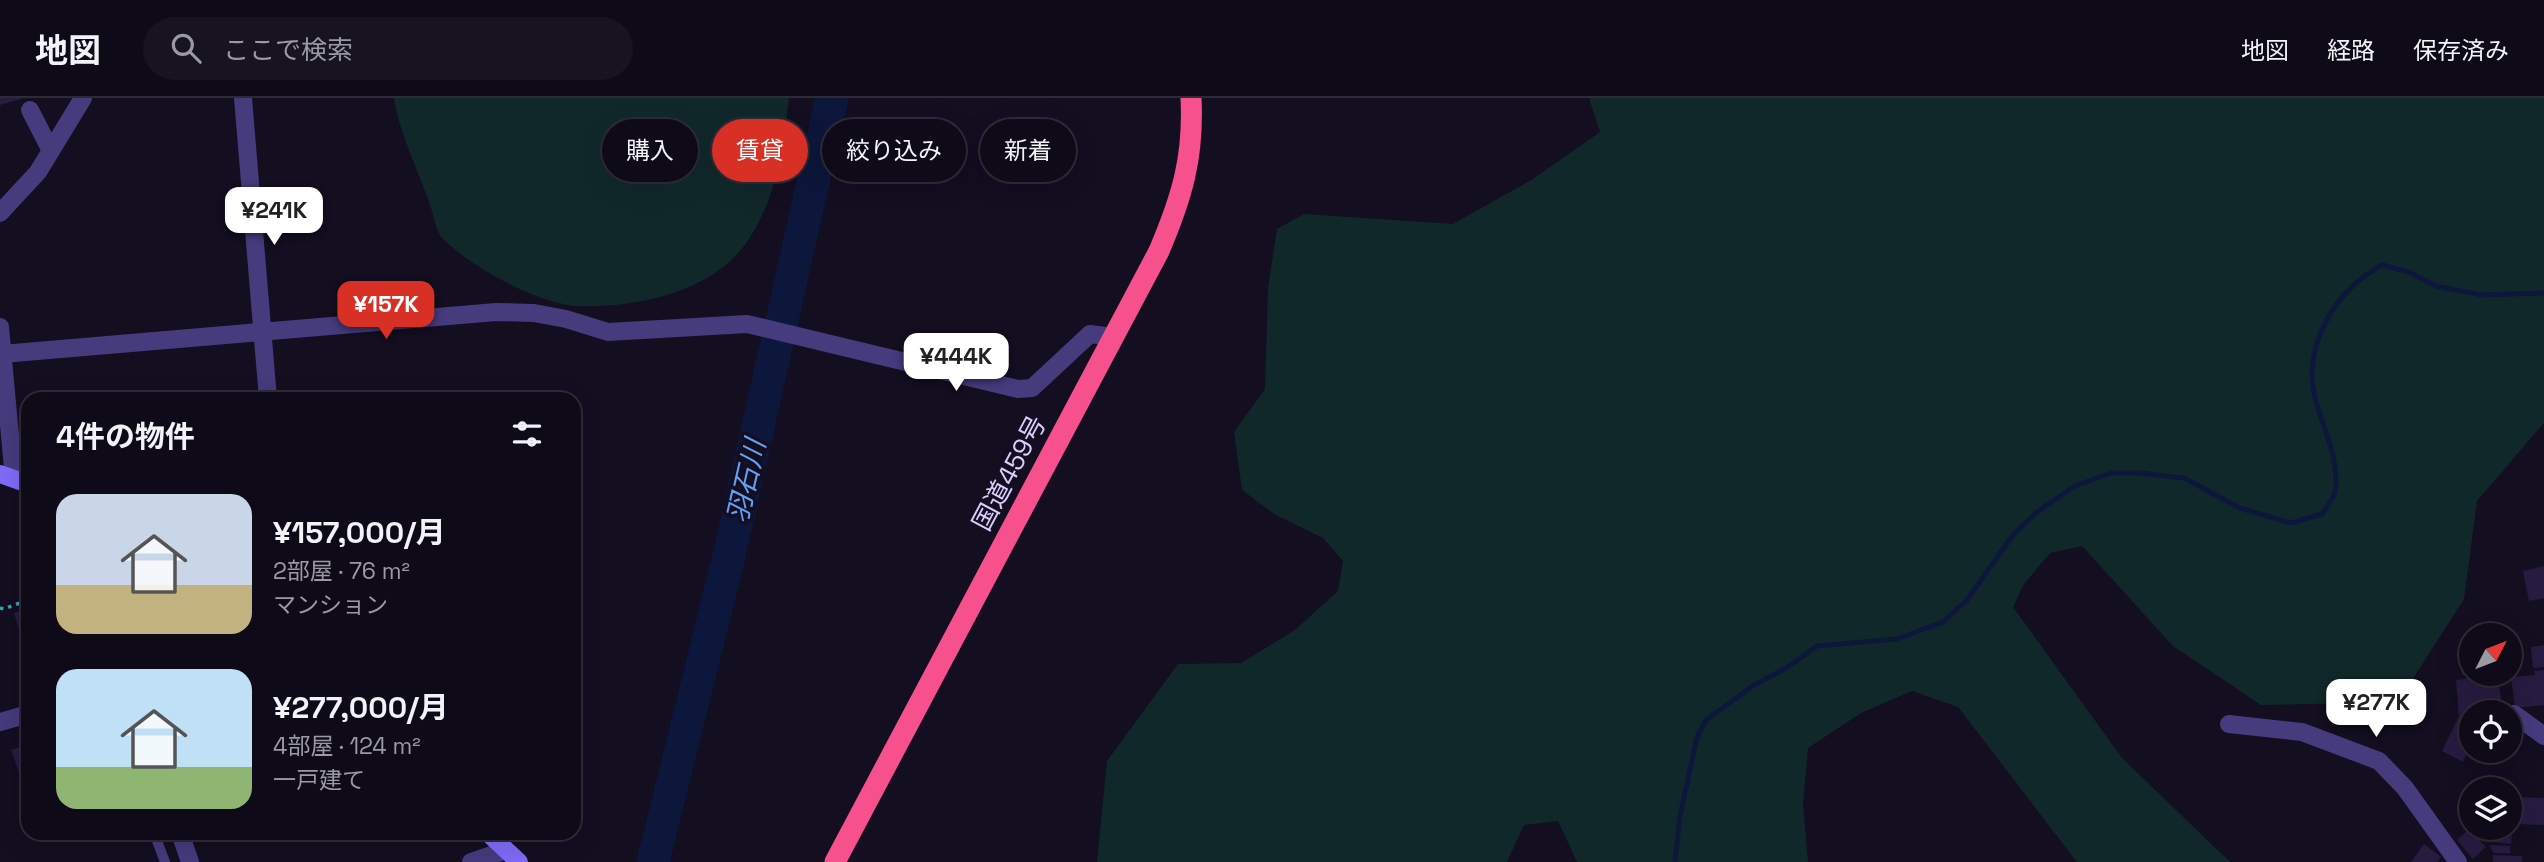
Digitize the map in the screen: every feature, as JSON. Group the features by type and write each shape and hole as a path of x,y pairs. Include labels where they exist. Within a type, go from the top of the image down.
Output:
{"highway":[{"name":"国道459号","path":"835,862 1159,251 1186,179 1192,133 1191,98"}],"street":[{"path":"3,200 38,172 83,98"},
{"path":"243,98 267,392"},
{"path":"30,110 50,149"},
{"path":"2,354 496,312 566,318 608,332 747,324 1018,389 1032,388 1090,334 1113,337"},
{"path":"0,327 14,479"},
{"path":"0,722 21,716"},
{"path":"2522,720 2544,736"},
{"path":"2230,724 2302,732 2379,761 2413,798 2458,862"},
{"path":"182,840 190,862"},
{"path":"495,840 512,856"},
{"path":"471,862 512,856"}],"lane":[{"path":"157,840 165,862"}],"path":[{"path":"0,607 4,609 21,603"}],"green space":[{"path":"394,98 789,98 786,119 712,119 712,182 774,182 759,223 734,257 696,284 673,293 649,300 601,306 562,304 525,291 487,272 442,238"},
{"path":"1589,98 2544,98 2544,423 2477,501 2464,599 2398,702 2261,705 2173,646 2082,546 2050,553 2024,584 2013,607 2122,758 2230,862 2077,862 1958,707 1912,691 1861,713 1808,748 1803,804 1808,862 1577,862 1558,821 1524,825 1507,862 1097,862 1107,761 1178,664 1241,663 1295,630 1338,591 1343,561 1323,538 1274,514 1242,490 1234,432 1265,389 1268,288 1277,229 1304,214 1453,224 1533,179 1600,132"}],"building":[{"path":"0,98 21,98 21,99 0,105"},
{"path":"2544,566 2544,598 2529,601 2523,571"},
{"path":"21,611 21,636 14,613"},
{"path":"2544,645 2544,667 2533,668 2531,647"},
{"path":"2544,670 2544,705 2522,707 2522,700 2514,700 2512,686 2522,686 2522,676 2535,675 2534,671"},
{"path":"2456,680 2459,680 2459,686 2499,686 2501,700 2459,700 2459,716"},
{"path":"2459,716 2459,760 2442,751"},
{"path":"21,746 21,777 11,750"},
{"path":"2522,797 2544,798 2544,825 2522,824"},
{"path":"2457,840 2479,840 2486,847 2473,859"},
{"path":"2484,840 2511,840 2511,844"},
{"path":"2424,844 2441,857 2437,862 2411,862"},
{"path":"2489,845 2510,846 2510,853 2494,853"},
{"path":"2493,855 2522,856 2522,862 2493,862"}],"waterway":[{"name":"羽石川","path":"653,862 729,556 832,98"},
{"path":"1675,862 1680,816 1697,737 1706,720 1754,685 1788,667 1817,646 1897,639 1943,622 1967,600 2013,535 2037,512 2075,486 2111,473 2140,473 2184,478 2240,508 2291,523 2322,514 2333,497 2336,479 2333,456 2315,398 2312,378 2314,358 2326,321 2337,304 2365,276 2382,265 2409,272 2436,286 2482,295 2544,293"}]}
